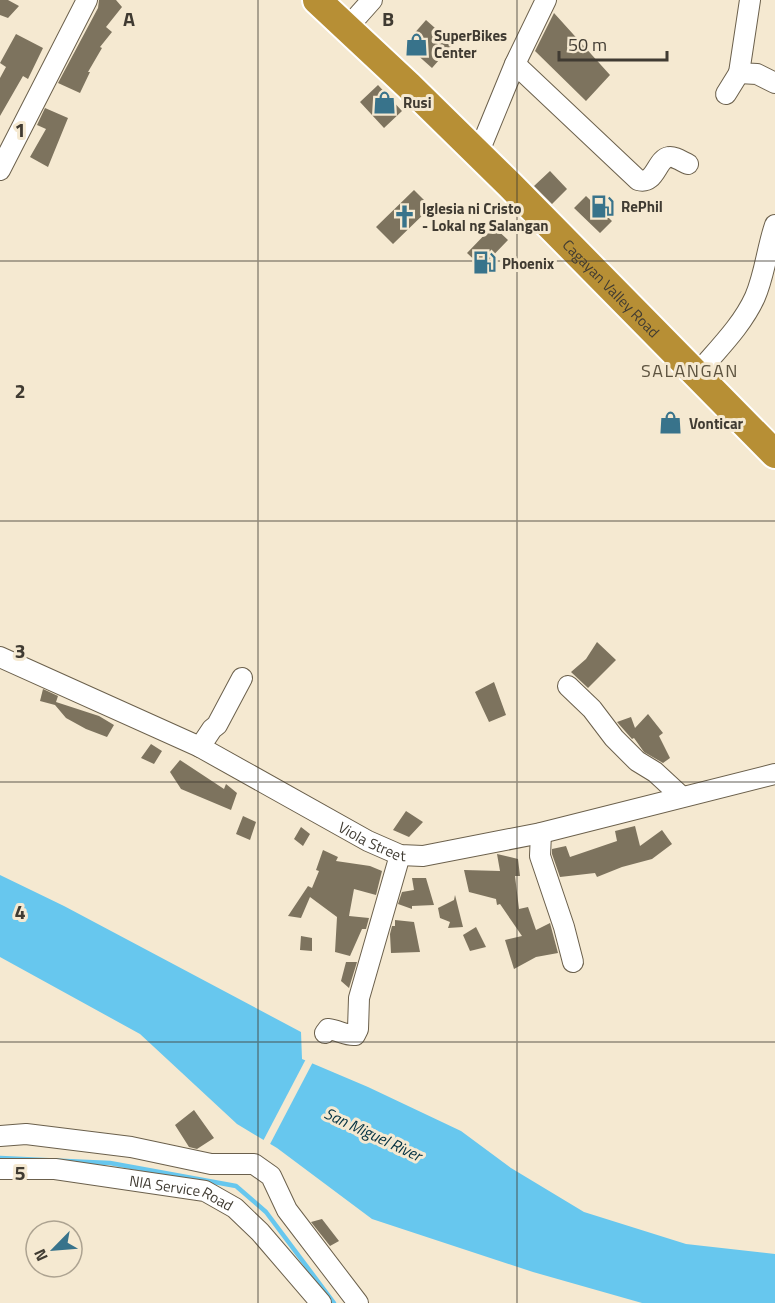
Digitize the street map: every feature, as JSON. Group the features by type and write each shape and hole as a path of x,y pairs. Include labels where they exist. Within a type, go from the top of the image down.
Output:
{"highway":[{"name":"Cagayan Valley Road","path":"317,0 478,154 775,454"}],"street":[{"path":"0,171 87,0"},
{"path":"347,28 372,0"},
{"path":"478,154 515,64 546,0"},
{"path":"726,94 739,73 750,0"},
{"path":"515,64 638,180 643,182 650,178 665,158 670,157 688,164"},
{"path":"739,73 757,74 775,83"},
{"path":"696,375 736,328 755,297 775,225"},
{"name":"Viola Street","path":"0,657 201,747 368,841 400,855 423,856 541,833 775,774"},
{"path":"201,747 212,729 217,726 242,678"},
{"path":"568,686 592,709 614,738 681,796"},
{"path":"541,833 540,856 571,949 573,962"},
{"path":"325,1033 328,1029 355,1035 358,1029 359,998 400,855"},
{"path":"0,1136 26,1134 131,1147 209,1178 254,1164 271,1176 287,1210 358,1303"},
{"name":"NIA Service Road","path":"0,1169 55,1169 209,1178 260,1232 321,1303"}],"water":[{"name":"San Miguel River","path":"0,875 64,906 301,1032 302,1059 461,1131 511,1168 584,1212 686,1244 775,1254 775,1303 642,1303 533,1272 372,1219 277,1148 237,1124 140,1034 0,957"}],"pier":[{"path":"307,1057 314,1060 269,1146 262,1143"}],"building":[{"path":"0,0 8,0 19,6 8,18 0,15"},
{"path":"99,0 116,0 122,7 106,27 112,32 100,47 102,48 88,72 90,72 80,93 58,83 98,8"},
{"path":"554,13 610,75 586,101 535,51"},
{"path":"426,20 453,44 432,68 405,44"},
{"path":"16,34 43,48 28,79 23,76 0,116 0,78 6,67 0,63"},
{"path":"378,85 402,111 384,128 360,102"},
{"path":"45,108 68,118 48,167 30,157 46,129 37,125"},
{"path":"550,171 567,189 552,204 534,186"},
{"name":"Iglesia ni Cristo - Lokal ng Salangan","path":"414,190 431,207 393,244 376,227"},
{"path":"586,196 612,221 600,233 574,208"},
{"path":"493,226 508,240 482,267 467,253"},
{"path":"597,642 616,660 588,688 571,672 586,659"},
{"path":"494,682 506,715 489,722 475,692"},
{"path":"43,689 58,696 56,702 99,716 114,725 107,737 66,718 55,705 40,701"},
{"path":"648,714 663,733 659,736 670,758 663,763 644,752 634,738 632,739 617,722 631,717 635,728"},
{"path":"151,744 162,751 154,764 141,758"},
{"path":"180,760 224,789 226,784 237,793 231,810 181,789 170,772"},
{"path":"406,811 423,822 409,837 393,830"},
{"path":"243,816 256,822 250,840 236,834"},
{"path":"635,826 640,846 662,830 672,844 652,859 597,877 595,873 560,877 552,849 566,846 570,857 617,841 615,831"},
{"path":"301,827 310,834 303,846 294,839"},
{"path":"323,850 338,857 336,861 370,866 382,871 376,895 354,889 349,916 369,918 366,929 362,929 350,956 335,952 337,917 310,897 301,918 288,916 308,886 312,888 319,871 316,870"},
{"path":"497,854 518,859 520,876 515,876 519,909 528,907 536,930 550,923 558,953 536,957 514,969 505,940 522,936 500,904 497,905 496,899 469,892 464,870 500,871"},
{"path":"412,878 426,878 434,905 412,906 412,909 398,904 402,892 414,890"},
{"path":"455,895 463,927 448,928 450,922 440,918 438,908 454,900"},
{"path":"395,920 414,922 420,952 391,953 390,934 392,926 395,926"},
{"path":"476,927 486,947 470,951 463,935"},
{"path":"301,936 312,938 312,951 300,950"},
{"path":"346,962 357,962 349,988 341,981"},
{"path":"194,1110 214,1138 197,1149 189,1147 175,1125"},
{"path":"322,1219 339,1241 330,1246 311,1222"}],"waterway":[{"path":"0,1158 110,1163 236,1186 266,1212 334,1303"}],"place":[{"name":"SuperBikes Center","path":"416,44"},
{"name":"Rusi","path":"385,102"},
{"name":"RePhil","path":"603,206"},
{"name":"Iglesia ni Cristo - Lokal ng Salangan","path":"404,217"},
{"name":"Phoenix","path":"484,263"},
{"name":"Vonticar","path":"671,423"}],"district":[{"name":"SALANGAN","path":"690,370"}]}
